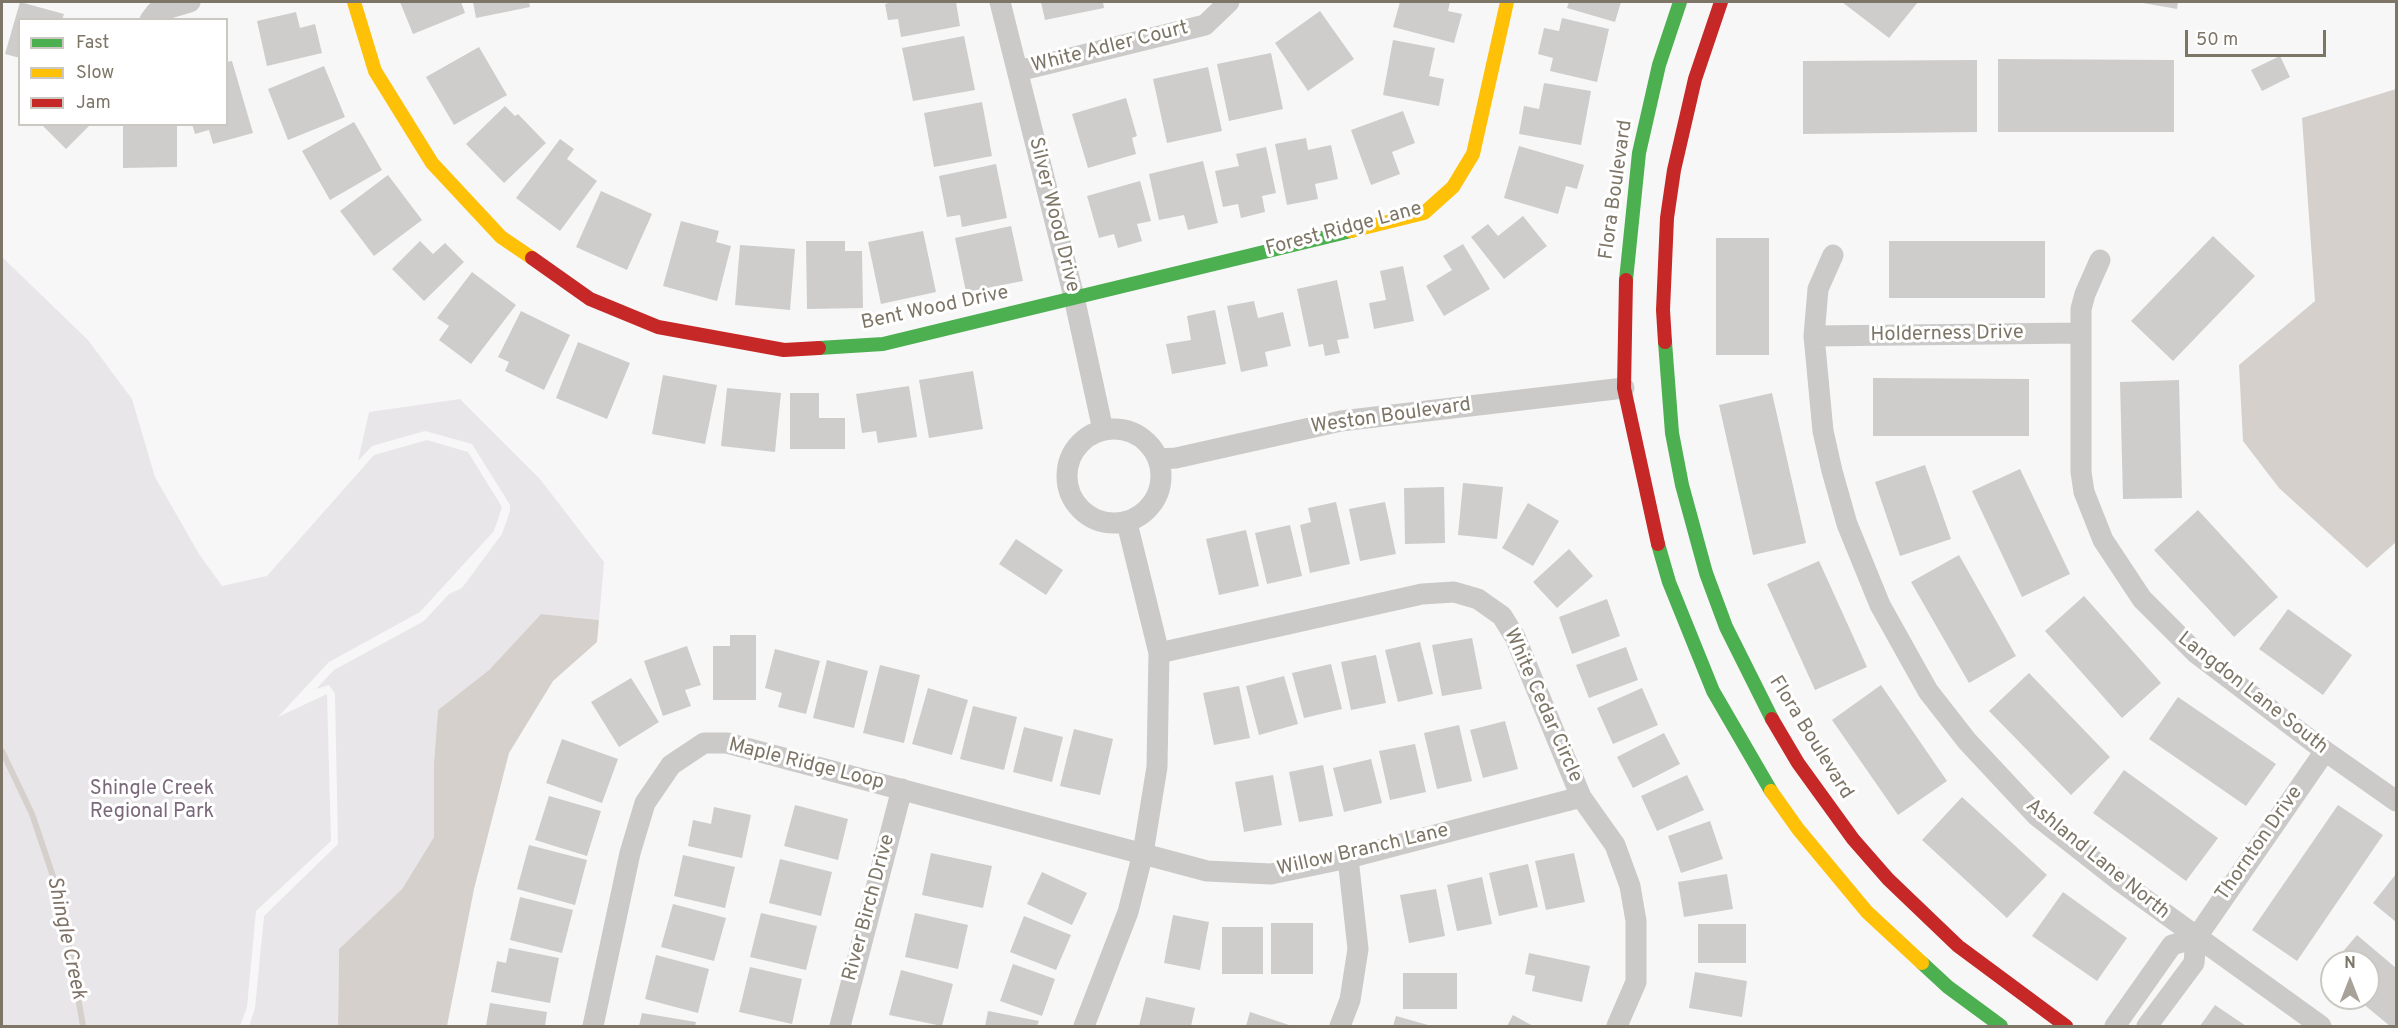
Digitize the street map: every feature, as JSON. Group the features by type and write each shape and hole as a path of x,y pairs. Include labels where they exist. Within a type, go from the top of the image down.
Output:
{"street":[{"path":"152,18 156,12 190,2"},
{"name":"Bent Wood Drive","path":"354,2 375,71 432,163 501,237 590,299 658,327 784,350 883,344 1074,297"},
{"name":"Silver Wood Drive","path":"1000,2 1074,297 1103,430"},
{"name":"White Adler Court","path":"1018,71 1205,25 1229,2"},
{"name":"Forest Ridge Lane","path":"1074,297 1424,213 1453,187 1473,154 1507,2"},
{"name":"Flora Boulevard","path":"1680,2 1657,75 1637,164 1626,271 1630,387 1654,532 1669,582 1690,638 1737,736 1798,829 1867,912 1948,987 2001,1026"},
{"name":"Flora Boulevard","path":"1720,2 1684,122 1667,218 1661,382 1682,485 1706,573 1749,678 1798,763 1853,839 1920,910 1958,946 2066,1026"},
{"name":"Ashland Lane North","path":"1833,255 1818,289 1814,336 1823,431 1847,524 1880,605 1928,691 1981,757 2037,816 2077,849 2196,938 2321,1026"},
{"name":"Langdon Lane South","path":"2100,260 2085,294 2080,333 2081,472 2084,492 2092,514 2115,560 2142,599 2197,654 2325,751 2397,801"},
{"name":"Holderness Drive","path":"1814,336 2080,333"},
{"name":"Weston Boulevard","path":"1159,459 1176,458 1341,421 1630,387"},
{"path":"1122,429 1143,438 1159,459 1162,483 1157,499 1147,512 1126,523 1100,522 1089,517 1077,506 1067,486 1070,458 1083,440 1103,430 1122,429"},
{"path":"1084,1026 1128,912 1143,853 1157,767 1159,653 1126,523"},
{"name":"White Cedar Circle","path":"1159,653 1422,594 1455,592 1478,599 1502,616 1515,638 1581,797 1615,845 1630,886 1636,921 1636,982 1617,1026"},
{"name":"Maple Ridge Loop","path":"593,1026 630,853 645,803 670,765 704,743 727,743 1143,853"},
{"name":"Thornton Drive","path":"2152,1019 2194,963 2196,938 2325,751"},
{"name":"River Birch Drive","path":"840,1026 902,789"},
{"name":"Willow Branch Lane","path":"1143,853 1207,870 1271,874 1348,858 1581,797"},
{"path":"1340,1026 1350,1000 1358,949 1348,858"},
{"path":"2115,1026 2172,945 2196,938"},
{"path":"2136,997 2152,1019"}],"green space":[{"name":"Shingle Creek Regional Park","path":"2,257 88,340 132,399 155,477 199,554 222,586 267,576 374,455 427,440 468,452 502,507 494,531 420,612 329,662 278,717 327,694 331,841 256,911 247,1007 240,1026 2,1026"},
{"path":"460,399 540,479 604,562 599,620 541,614 489,670 438,710 434,762 434,837 402,889 339,949 338,1026 249,1026 255,1008 264,916 338,844 335,694 329,685 316,689 334,670 424,621 449,594 462,588 502,534 510,511 510,505 472,444 425,431 372,446 358,461 369,412"}],"shaded area":[{"path":"2396,89 2396,542 2367,568 2279,488 2243,441 2239,365 2315,301 2302,118"},
{"path":"541,614 599,620 597,642 553,681 509,753 474,889 447,1026 338,1026 339,949 402,889 434,837 434,762 438,710 489,670"}],"building":[{"path":"20,2 64,14 63,18 18,18 18,57 5,54"},
{"path":"400,2 461,2 465,13 413,34"},
{"path":"473,2 529,2 530,7 476,18"},
{"path":"956,2 960,26 901,37 898,19 888,20 885,4"},
{"path":"1041,2 1103,2 1104,8 1045,20"},
{"path":"1400,2 1450,2 1448,11 1462,14 1454,43 1393,27"},
{"path":"1569,2 1621,2 1615,22 1567,8"},
{"path":"1842,2 1918,2 1889,38"},
{"path":"2143,2 2178,2 2177,9"},
{"path":"1320,11 1354,59 1308,91 1275,43"},
{"path":"296,12 300,28 315,24 322,53 267,66 257,21"},
{"path":"1562,18 1609,29 1597,82 1550,71 1553,58 1538,54 1544,28 1559,31"},
{"path":"964,36 975,90 913,101 902,48"},
{"path":"1393,40 1435,48 1429,76 1444,79 1439,106 1383,95"},
{"path":"479,47 507,95 454,125 426,77"},
{"path":"1271,53 1283,109 1229,121 1217,64"},
{"path":"2280,56 2290,77 2262,91 2251,70"},
{"path":"1998,59 2174,60 2174,132 1998,132"},
{"path":"1977,60 1977,132 1803,134 1803,61"},
{"path":"232,61 253,133 213,144 209,130 195,134 193,126 228,126 228,62"},
{"path":"324,66 345,117 288,140 268,89"},
{"path":"1208,67 1222,131 1167,143 1153,79"},
{"path":"1544,83 1591,91 1581,145 1519,134 1524,106 1539,109"},
{"path":"1126,98 1137,136 1132,138 1136,154 1088,168 1072,114"},
{"path":"982,102 992,156 934,167 924,113"},
{"path":"505,106 515,116 518,114 546,143 504,183 466,144"},
{"path":"1403,111 1415,143 1392,152 1400,174 1371,185 1351,130"},
{"path":"354,122 382,170 330,200 302,151"},
{"path":"43,126 89,126 66,149"},
{"path":"123,126 177,126 177,167 123,168"},
{"path":"1306,138 1308,150 1331,145 1338,179 1315,184 1318,199 1287,205 1275,144"},
{"path":"560,139 574,149 567,159 597,181 560,231 516,198"},
{"path":"1519,146 1584,165 1577,189 1566,186 1558,214 1504,198"},
{"path":"1266,147 1276,193 1262,196 1265,212 1241,218 1238,204 1223,207 1215,171 1239,166 1236,154"},
{"path":"1203,161 1218,223 1188,230 1184,215 1159,220 1149,174"},
{"path":"996,164 1007,218 962,227 960,215 947,217 939,176"},
{"path":"388,175 422,220 374,256 340,211"},
{"path":"1140,181 1151,221 1137,224 1142,241 1118,248 1114,234 1099,238 1087,196"},
{"path":"601,191 652,214 627,270 576,247"},
{"path":"1523,216 1547,246 1504,279 1471,237 1488,224 1498,236"},
{"path":"681,221 719,231 716,242 731,246 717,301 663,286"},
{"path":"1011,226 1023,281 966,292 955,238"},
{"path":"923,231 936,292 881,304 868,242"},
{"path":"2213,236 2255,276 2173,361 2131,321"},
{"path":"1716,238 1769,238 1769,355 1716,355"},
{"path":"420,241 433,254 445,243 464,262 424,301 392,269"},
{"path":"806,241 845,241 845,251 862,251 863,308 807,309"},
{"path":"1889,241 2045,241 2045,298 1889,298"},
{"path":"1463,244 1490,289 1444,316 1426,286 1452,270 1443,256"},
{"path":"740,245 795,249 790,310 735,305"},
{"path":"1403,266 1414,321 1374,329 1369,303 1386,300 1380,271"},
{"path":"472,272 516,305 471,364 439,340 449,326 437,318"},
{"path":"1337,280 1349,338 1337,340 1340,353 1325,356 1323,344 1309,347 1297,289"},
{"path":"1254,301 1258,318 1283,312 1291,346 1265,352 1268,366 1241,372 1227,306"},
{"path":"1215,310 1226,364 1172,374 1166,344 1191,340 1187,316"},
{"path":"521,311 570,335 544,390 505,371 509,362 498,357"},
{"path":"578,342 630,363 607,419 556,398"},
{"path":"973,371 983,429 929,438 919,380"},
{"path":"663,375 717,385 705,444 652,434"},
{"path":"1873,378 2029,379 2029,436 1873,436"},
{"path":"2179,380 2182,498 2123,499 2120,382"},
{"path":"909,386 917,437 878,443 876,431 862,433 856,394"},
{"path":"727,388 781,393 775,452 721,446"},
{"path":"790,393 819,393 819,418 845,418 845,449 790,449"},
{"path":"1772,393 1806,543 1753,555 1719,405"},
{"path":"1925,465 1951,539 1900,556 1875,482"},
{"path":"2020,469 2070,574 2022,597 1972,491"},
{"path":"1463,483 1503,487 1497,539 1458,535"},
{"path":"1444,487 1445,543 1405,544 1404,488"},
{"path":"1336,502 1350,564 1310,573 1300,525 1311,522 1308,508"},
{"path":"1385,502 1396,554 1360,561 1349,509"},
{"path":"1528,503 1559,521 1533,566 1502,548"},
{"path":"2198,510 2278,597 2234,637 2154,550"},
{"path":"1290,525 1302,576 1267,584 1255,533"},
{"path":"1246,530 1259,586 1219,595 1206,539"},
{"path":"1016,539 1063,570 1046,595 999,564"},
{"path":"1569,549 1593,576 1557,608 1533,582"},
{"path":"1959,555 2016,656 1969,683 1911,582"},
{"path":"1819,561 1867,667 1815,690 1767,584"},
{"path":"2084,596 2161,683 2122,718 2045,631"},
{"path":"1607,599 1620,636 1572,654 1559,617"},
{"path":"2288,609 2352,655 2323,695 2259,649"},
{"path":"730,635 756,635 756,700 713,700 713,646 730,646"},
{"path":"1472,638 1482,689 1442,696 1432,645"},
{"path":"1420,642 1433,694 1398,702 1385,650"},
{"path":"687,646 701,685 685,690 691,706 663,716 644,661"},
{"path":"1626,647 1638,680 1589,698 1576,665"},
{"path":"775,649 820,661 806,714 778,707 782,693 765,688"},
{"path":"1376,655 1386,703 1351,710 1341,662"},
{"path":"827,660 868,671 854,728 813,718"},
{"path":"1331,664 1342,709 1304,718 1292,673"},
{"path":"880,665 920,675 904,743 863,733"},
{"path":"2029,673 2110,757 2071,795 1989,711"},
{"path":"1284,676 1298,724 1259,735 1246,686"},
{"path":"631,678 659,722 619,747 591,702"},
{"path":"1881,685 1947,781 1898,815 1832,720"},
{"path":"1239,686 1250,738 1214,745 1203,693"},
{"path":"928,688 968,700 952,755 912,744"},
{"path":"1642,688 1658,725 1613,744 1597,708"},
{"path":"2178,697 2276,764 2246,806 2149,739"},
{"path":"973,706 1017,717 1004,770 960,759"},
{"path":"1505,721 1518,769 1483,778 1470,730"},
{"path":"1459,725 1472,781 1437,789 1424,733"},
{"path":"1024,727 1063,737 1052,782 1013,772"},
{"path":"1074,729 1113,739 1100,795 1060,786"},
{"path":"1664,733 1680,764 1633,788 1617,757"},
{"path":"562,739 618,759 602,803 546,783"},
{"path":"1415,744 1426,792 1390,800 1379,751"},
{"path":"1371,759 1382,803 1344,812 1333,768"},
{"path":"1323,765 1333,816 1299,822 1289,772"},
{"path":"2124,770 2218,838 2186,881 2093,813"},
{"path":"1273,775 1282,825 1244,832 1235,782"},
{"path":"1687,775 1704,810 1657,831 1641,796"},
{"path":"549,796 601,811 587,856 535,840"},
{"path":"1962,797 2047,875 2007,918 1922,840"},
{"path":"795,805 848,819 838,860 784,846"},
{"path":"2338,805 2383,835 2297,961 2252,930"},
{"path":"714,807 751,815 742,858 688,846 693,820 711,824"},
{"path":"1710,821 1723,859 1681,873 1668,836"},
{"path":"529,845 587,860 575,905 517,889"},
{"path":"931,853 992,866 983,908 922,895"},
{"path":"1574,853 1585,902 1546,910 1535,861"},
{"path":"683,855 735,867 725,908 674,896"},
{"path":"780,859 832,872 821,916 769,903"},
{"path":"1528,864 1538,907 1499,916 1489,873"},
{"path":"1042,872 1087,893 1072,925 1027,904"},
{"path":"1727,874 1733,909 1684,917 1678,882"},
{"path":"2396,874 2396,922 2373,903"},
{"path":"1482,877 1492,924 1457,931 1447,885"},
{"path":"1436,889 1445,936 1409,943 1400,895"},
{"path":"2063,892 2127,938 2097,981 2032,936"},
{"path":"520,897 573,910 562,953 510,940"},
{"path":"673,904 726,918 714,961 661,947"},
{"path":"761,913 817,926 806,970 750,957"},
{"path":"915,913 968,925 958,969 905,957"},
{"path":"1173,915 1209,922 1200,970 1164,963"},
{"path":"1024,916 1071,935 1056,970 1010,952"},
{"path":"1271,923 1313,923 1313,974 1271,974"},
{"path":"1698,924 1746,924 1746,963 1698,963"},
{"path":"1222,927 1263,927 1263,974 1222,974"},
{"path":"2357,935 2375,950 2344,950"},
{"path":"509,948 559,958 550,1003 491,992 497,961 506,963"},
{"path":"1529,953 1590,966 1582,1002 1532,991 1535,976 1525,974"},
{"path":"2380,954 2396,968 2396,1026 2390,1026 2371,1010 2380,1010"},
{"path":"656,955 709,969 698,1013 645,999"},
{"path":"1013,964 1055,979 1042,1016 1000,1001"},
{"path":"750,967 802,979 792,1024 739,1012"},
{"path":"901,970 953,984 942,1026 889,1015"},
{"path":"1695,972 1747,981 1742,1017 1689,1008"},
{"path":"1403,973 1457,973 1457,1009 1403,1009"},
{"path":"1146,997 1195,1008 1191,1026 1139,1026"},
{"path":"490,1003 547,1012 545,1026 486,1026"},
{"path":"2215,1005 2246,1026 2200,1026"},
{"path":"988,1011 1039,1021 1037,1026 985,1026"},
{"path":"1250,1012 1292,1026 1246,1026"},
{"path":"642,1013 696,1022 695,1026 639,1026"},
{"path":"1513,1015 1533,1026 1507,1026"},
{"path":"1396,1016 1428,1025 1428,1026 1393,1026"}],"waterway":[{"name":"Shingle Creek","path":"2,751 32,814 61,900 83,1026"}],"traffic: fast":[{"path":"1626,280 1639,153 1659,65 1680,2"},
{"path":"819,348 883,344 1351,231"},
{"path":"1665,342 1672,433 1682,485 1706,573 1726,627 1772,719"},
{"path":"1658,544 1669,582 1713,691 1771,791"},
{"path":"1922,963 1948,987 2001,1026"}],"traffic: slow":[{"path":"354,2 375,71 432,163 501,237 532,258"},
{"path":"1351,231 1424,213 1453,187 1473,154 1507,2"},
{"path":"1771,791 1798,829 1867,912 1922,963"}],"traffic: jam":[{"path":"1665,342 1663,310 1667,218 1674,170 1695,79 1721,2"},
{"path":"532,258 590,299 658,327 784,350 819,348"},
{"path":"1626,280 1624,388 1658,544"},
{"path":"1772,719 1798,763 1853,839 1888,879 1958,946 2066,1026"}]}
